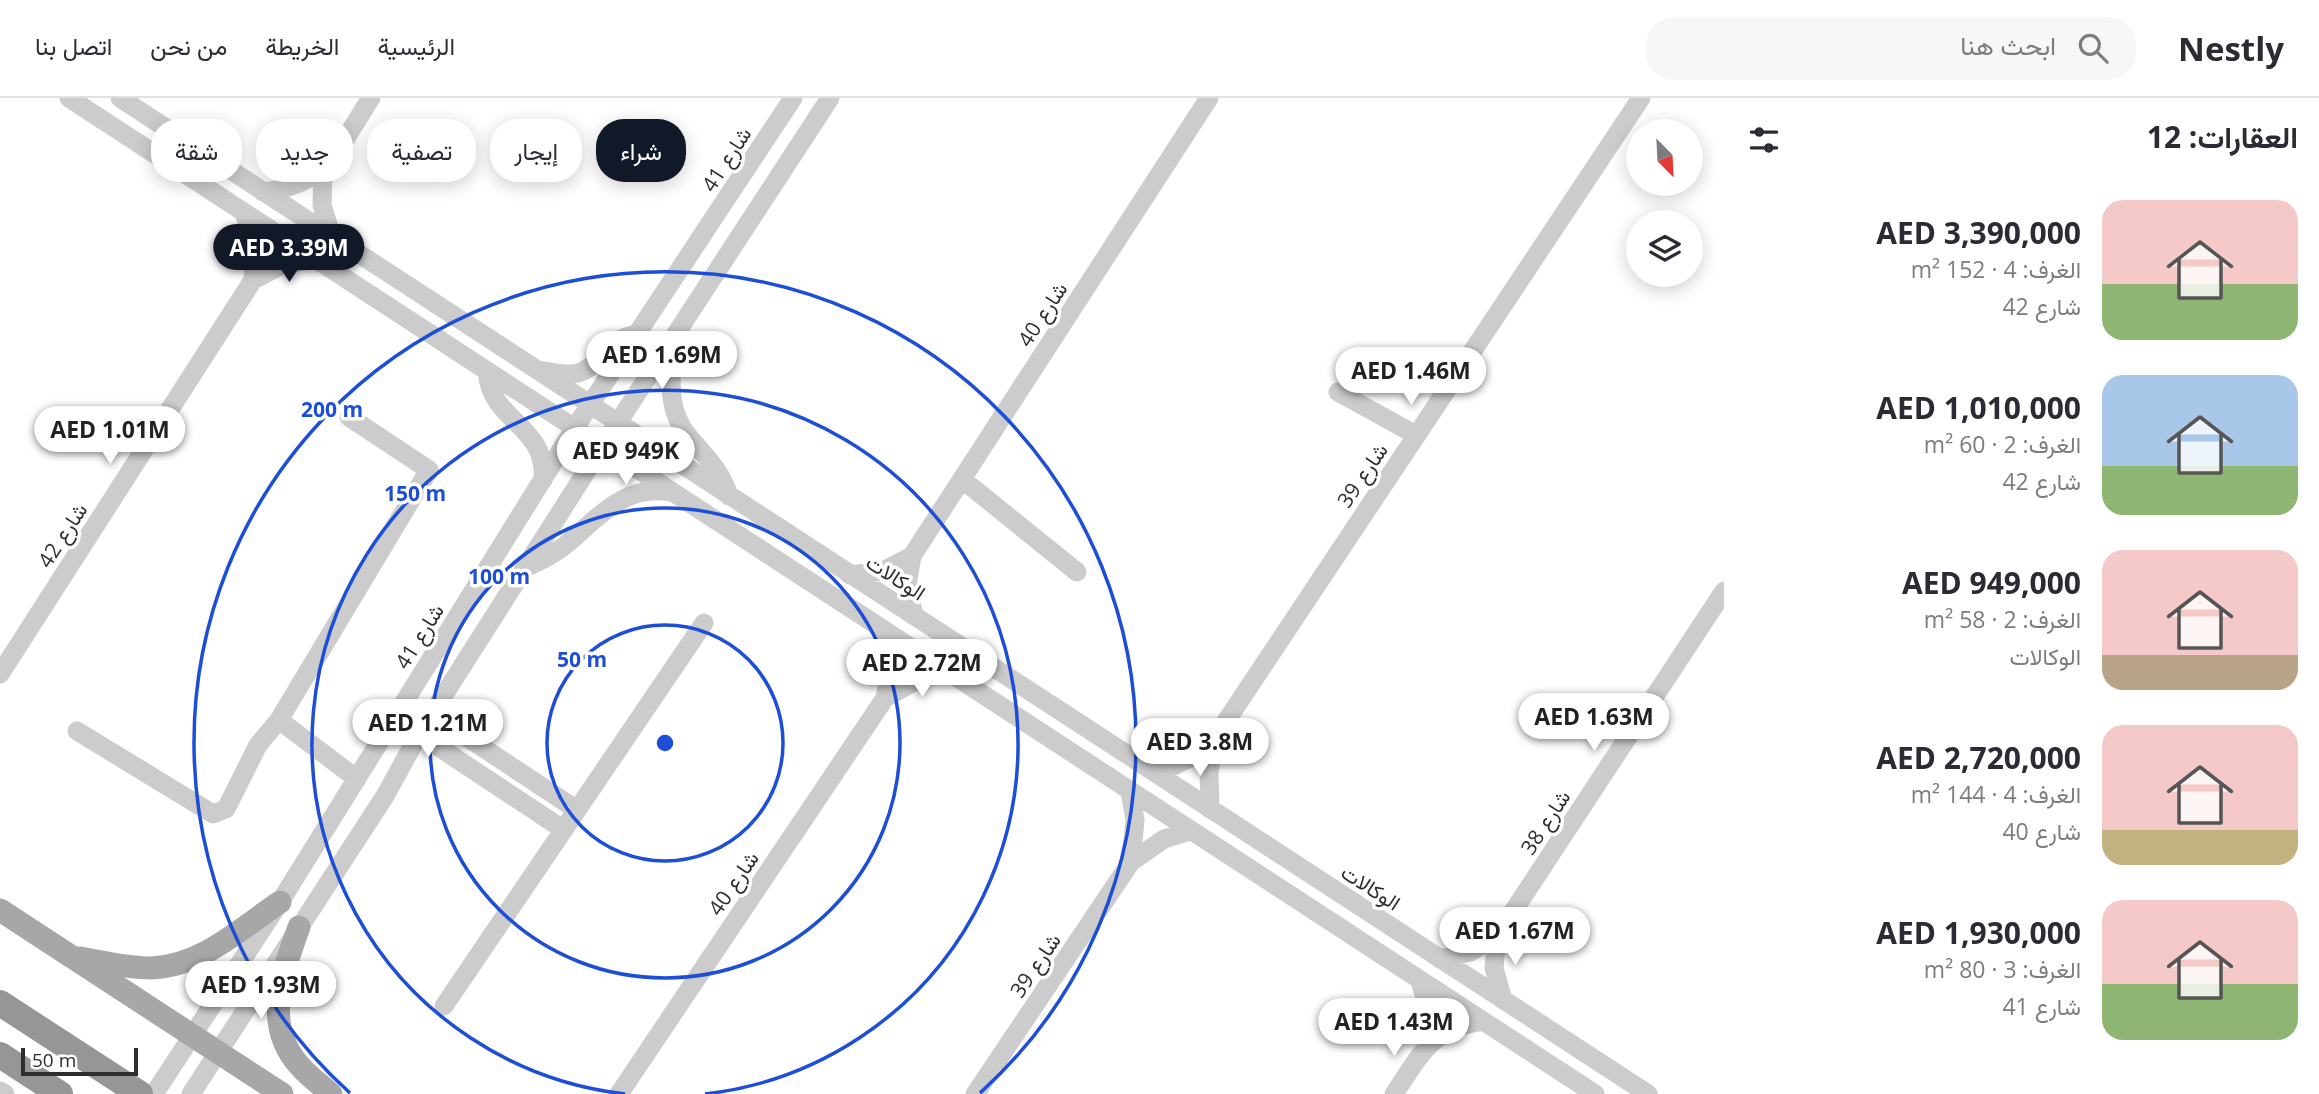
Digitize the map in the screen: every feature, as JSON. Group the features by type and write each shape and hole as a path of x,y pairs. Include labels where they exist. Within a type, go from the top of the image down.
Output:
{"highway":[{"path":"0,1003 140,1094"},
{"path":"0,1055 60,1094"}],"main road":[{"path":"70,957 149,968 174,965 211,950 280,902"},
{"path":"0,910 36,936 282,1094"},
{"path":"299,928 277,1000 279,1021 288,1050 299,1065 331,1094"}],"street":[{"path":"69,98 1595,1094"},
{"name":"الوكالات","path":"120,98 1648,1094"},
{"path":"353,124 370,98"},
{"name":"شارع 41","path":"154,1094 280,902 574,429 793,98"},
{"path":"191,1094 384,796 419,734 524,568 830,98"},
{"name":"شارع 40","path":"914,616 907,586 912,555 1209,98"},
{"name":"شارع 39","path":"1157,774 1188,759 1215,738 1641,98"},
{"path":"263,192 295,186 302,182"},
{"path":"322,182 321,205 332,237"},
{"name":"شارع 42","path":"0,674 253,280 255,246 244,213"},
{"path":"253,280 282,265 314,259"},
{"path":"535,370 567,374 581,372 620,339 636,335"},
{"path":"674,337 670,390 675,415 688,437 716,467 729,496"},
{"path":"487,372 488,384 497,405 539,447 542,480"},
{"path":"1338,392 1416,435"},
{"path":"77,731 213,814 226,809 258,746 279,720 429,470 349,417"},
{"path":"963,480 1077,572"},
{"path":"524,568 555,553 611,505 649,492 672,493"},
{"name":"شارع 40","path":"850,575 883,571 912,555"},
{"name":"شارع 38","path":"1440,959 1470,952 1497,936 1724,592"},
{"path":"444,1006 705,623"},
{"name":"شارع 40","path":"619,1094 885,698 891,665 885,632"},
{"name":"شارع 40","path":"885,698 920,678 948,673"},
{"path":"432,714 578,810"},
{"path":"279,720 357,779"},
{"path":"419,734 564,830"},
{"name":"شارع 39","path":"1210,809 1209,773 1215,738"},
{"path":"530,807 544,788"},
{"name":"شارع 39","path":"1130,792 1136,834 1131,862"},
{"name":"شارع 39","path":"975,1094 1131,862 1164,839 1190,831"},
{"path":"0,920 36,936"},
{"name":"شارع 38","path":"1497,936 1494,968 1503,1000"},
{"path":"1420,981 1429,1011 1427,1044"},
{"path":"1394,1094 1427,1044 1454,1028 1483,1021"},
{"path":"0,1091 5,1094"}]}
